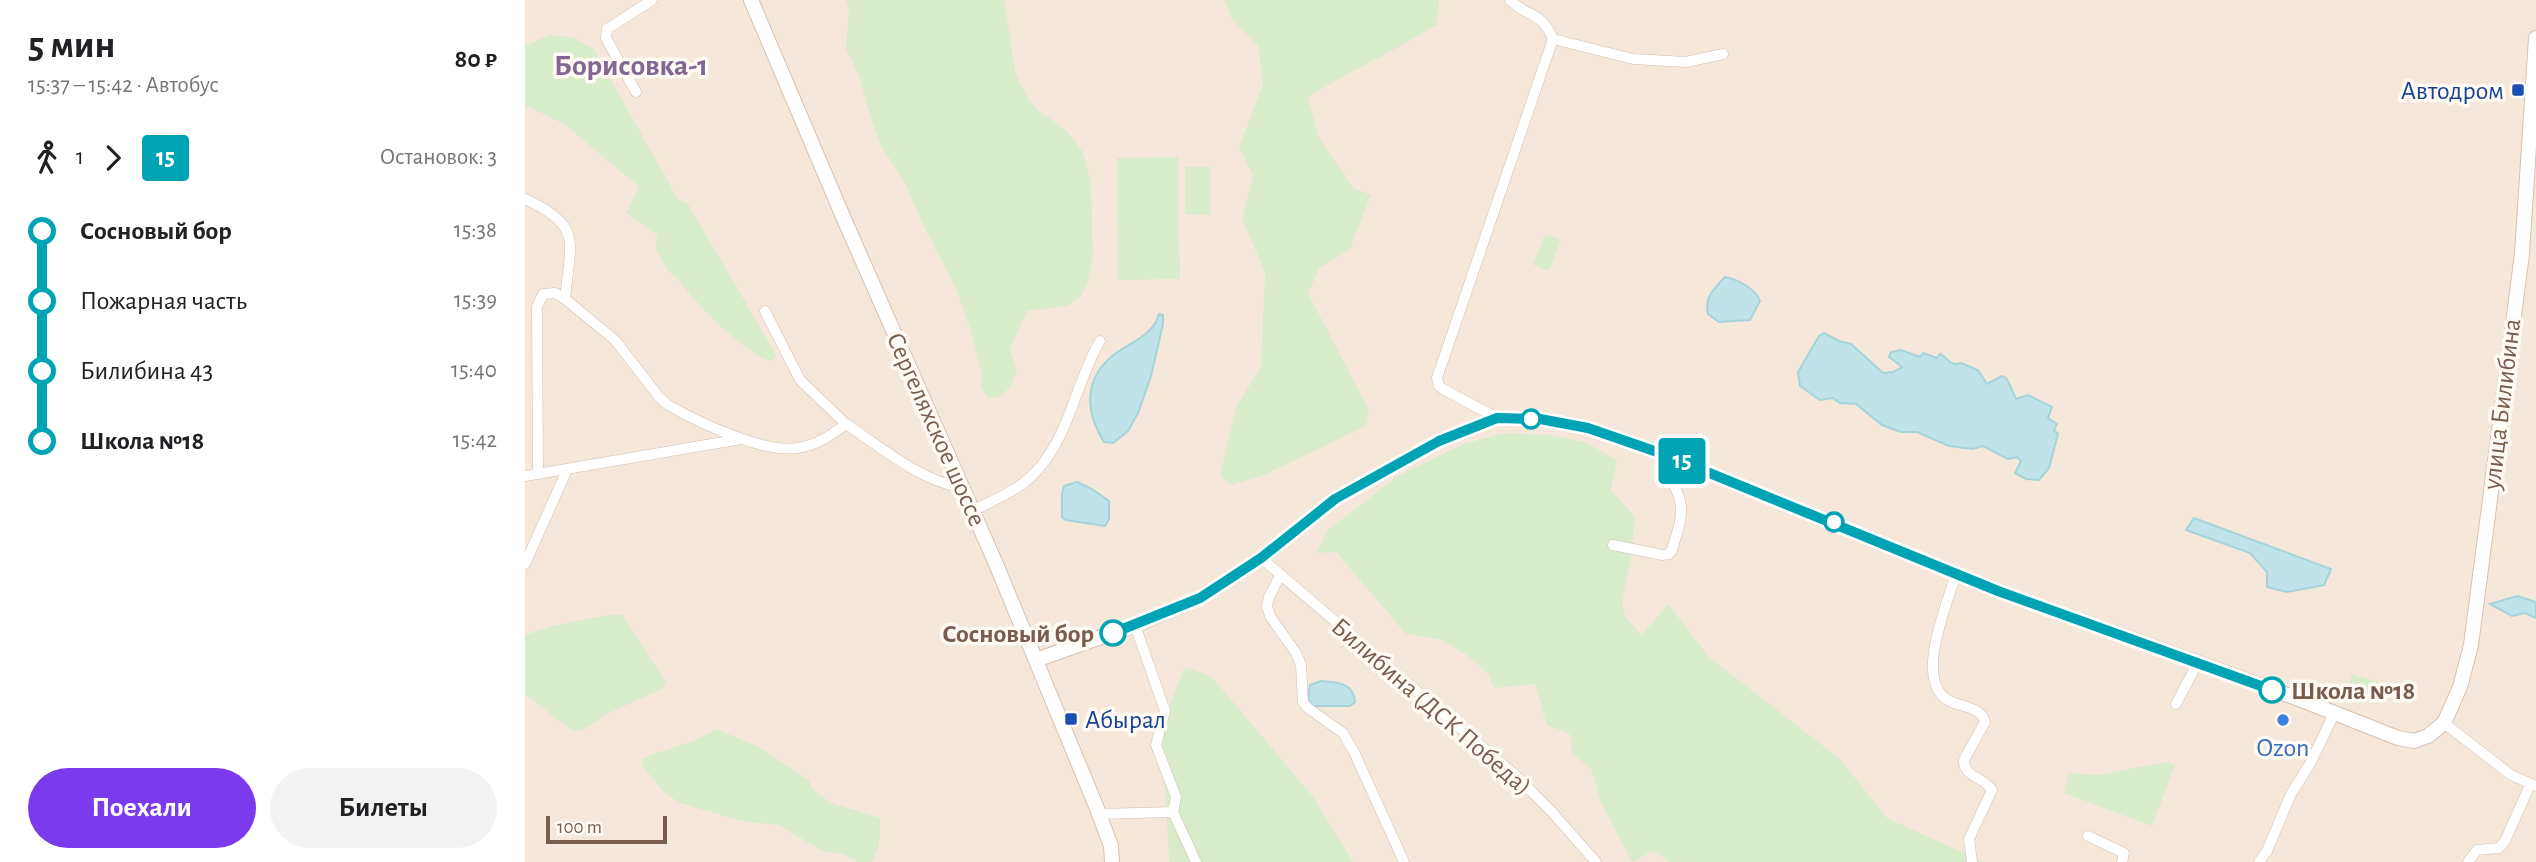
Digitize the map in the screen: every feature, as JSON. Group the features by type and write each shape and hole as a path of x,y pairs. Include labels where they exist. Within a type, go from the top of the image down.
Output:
{"main road":[{"name":"Сергеляхское шоссе","path":"754,1 844,219 1036,660 1100,814 1111,846 1112,862"},
{"name":"улица Билибина","path":"2444,723 2460,687 2477,615 2501,396 2522,254 2536,38"},
{"path":"1036,660 1135,625 1200,598 1261,558 1335,499 1439,441 1497,418 1540,419 1588,428 1663,454 1956,574 2398,738 2414,741 2428,736 2444,723"}],"street":[{"path":"636,92 606,38 607,29 652,0"},
{"path":"1497,418 1443,389 1437,378 1553,39 1541,19 1510,0"},
{"path":"1553,39 1633,59 1686,62 1723,54"},
{"path":"525,199 565,225 570,243 565,299"},
{"path":"538,474 537,307 543,294 555,293 565,299 615,340 668,405 742,439 778,448 797,448 815,443 846,424"},
{"path":"765,311 800,380 846,424 933,479 962,487"},
{"path":"972,511 1005,496 1040,468 1053,448 1090,358 1100,341"},
{"path":"525,476 742,439"},
{"path":"1613,545 1662,555 1669,554 1672,550 1682,513 1680,500 1663,466 1663,454"},
{"path":"525,564 567,470"},
{"name":"Билибина (ДСК Победа)","path":"1261,558 1514,774 1596,862"},
{"path":"1956,574 1931,662 1933,680 1939,691 1948,701 1979,712 1985,722 1963,765 1965,770 1990,785 1992,790 1969,839 1972,862"},
{"path":"1280,576 1267,606 1270,616 1296,653 1301,665 1303,702 1343,733 1404,862"},
{"path":"1135,625 1165,711 1156,745 1176,797 1173,812 1196,862"},
{"path":"2176,704 2197,664"},
{"path":"2259,862 2267,851 2291,794 2311,762 2334,714"},
{"path":"2444,723 2511,775 2533,785 2505,841 2499,848 2477,850 2468,862"},
{"path":"1100,814 1173,812"},
{"path":"2088,836 2124,853 2122,862"}],"shaded area":[{"path":"525,0 2536,0 2536,862 525,862"}],"green space":[{"path":"846,0 1004,0 1016,75 1029,100 1039,111 1063,128 1083,153 1091,182 1093,257 1087,285 1080,297 1067,306 1027,311 1010,349 1017,372 1002,396 988,398 981,387 981,372 971,331 956,289 904,181 881,146 859,76 846,49 849,8"},
{"path":"1224,0 1439,0 1437,24 1308,98 1319,138 1353,188 1371,195 1350,249 1319,269 1308,293 1369,410 1366,426 1264,475 1231,485 1220,476 1236,407 1261,367 1265,273 1242,218 1253,176 1239,147 1263,84 1258,46 1232,19"},
{"path":"550,35 572,37 593,48 678,199 688,204 777,356 771,361 761,358 725,331 668,271 656,249 657,235 626,213 639,187 564,124 525,105 525,46"},
{"path":"1178,157 1180,279 1118,280 1117,158"},
{"path":"1185,167 1210,167 1210,215 1185,214"},
{"path":"1545,234 1561,240 1549,271 1533,265"},
{"path":"1504,433 1547,435 1586,442 1617,461 1611,490 1635,517 1631,560 1622,600 1625,617 1642,635 1668,604 1709,657 1840,759 1887,818 1983,862 1670,862 1653,851 1632,862 1600,800 1591,768 1572,754 1570,734 1547,725 1535,684 1494,688 1489,674 1443,640 1406,634 1336,552 1316,553 1328,530 1399,475 1464,444"},
{"path":"622,615 666,682 661,689 605,715 581,731 573,731 525,694 525,635 556,625"},
{"path":"1185,667 1210,676 1223,690 1314,798 1353,862 1169,862 1163,740 1170,704"},
{"path":"2352,674 2384,684 2377,704 2346,695"},
{"path":"716,729 759,747 808,780 815,791 831,803 880,818 878,847 871,862 858,862 841,853 824,852 779,825 742,821 680,803 665,793 642,766 643,758 698,739"},
{"path":"2168,762 2175,765 2152,826 2064,793 2069,773 2096,775"}],"water":[{"path":"1725,277 1745,285 1758,297 1760,301 1750,320 1719,322 1708,314 1709,298"},
{"path":"1159,314 1163,315 1163,324 1151,376 1138,413 1128,431 1113,443 1104,442 1091,409 1090,398 1096,377 1111,357 1146,334"},
{"path":"1824,333 1851,344 1883,373 1902,367 1889,357 1891,352 1901,350 1920,357 1923,353 1937,358 1940,354 1951,363 1961,363 1978,370 1987,384 2002,376 2007,379 2016,399 2028,395 2052,407 2048,418 2057,424 2054,430 2058,434 2049,468 2039,480 2026,479 2015,473 2021,461 2017,457 2008,459 1983,446 1973,449 1949,446 1917,432 1901,432 1882,425 1856,404 1840,403 1833,398 1820,400 1800,386 1798,372 1819,336"},
{"path":"1077,482 1109,501 1109,519 1105,526 1066,520 1062,517 1064,486"},
{"path":"2194,518 2331,569 2324,585 2287,592 2267,587 2267,572 2250,553 2186,530"},
{"path":"2517,596 2536,602 2536,618 2525,613 2512,616 2490,604"},
{"path":"1321,681 1348,687 1355,702 1350,706 1313,706 1308,699 1310,685"}],"bus line":[{"name":"15","path":"1113,633 1200,598 1261,558 1335,499 1439,441 1497,418 1540,419 1588,428 1713,472 1998,591 2272,690"}],"place":[{"name":"Автодром","path":"2518,90"},
{"name":"Сосновый бор","path":"1113,633"},
{"name":"Школа №18","path":"2272,690"},
{"name":"Абырал","path":"1071,719"},
{"name":"Ozon","path":"2283,720"}],"district":[{"name":"Борисовка-1","path":"631,65"}]}
